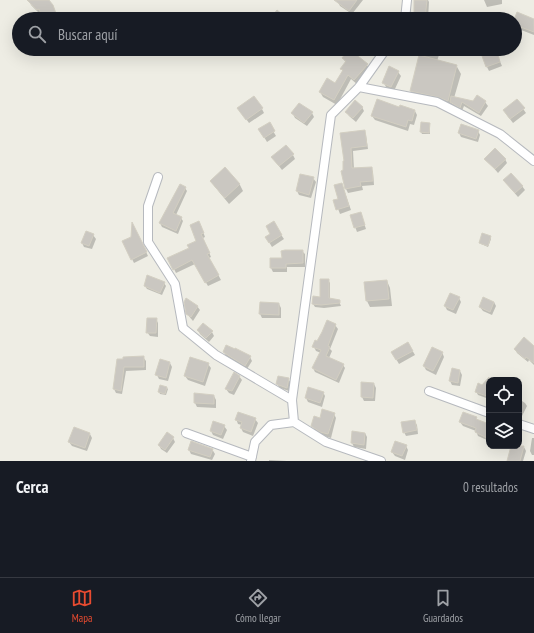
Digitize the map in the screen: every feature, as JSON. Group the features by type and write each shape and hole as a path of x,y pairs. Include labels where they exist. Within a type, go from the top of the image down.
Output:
{"street":[{"path":"406,12 407,0"},
{"path":"294,422 292,400 331,115 359,87 381,56"},
{"path":"359,87 437,102 500,134 534,161"},
{"path":"158,177 148,206 148,242 175,284 183,328 216,355 292,400"},
{"path":"429,391 486,412"},
{"path":"186,433 252,459 255,442 270,425 294,422 326,442 381,461"},
{"path":"522,425 534,429"}],"building":[{"path":"27,0 49,0 56,12 40,12 39,9 37,10"},
{"path":"334,0 357,0 349,11"},
{"path":"414,0 427,0 426,12 414,12"},
{"path":"522,14 534,19 534,32 522,28"},
{"path":"344,56 358,56 368,64 354,80 348,75 334,100 319,92 327,78 335,83 343,70 340,69 346,61 342,58"},
{"path":"419,56 457,65 448,101 438,97 410,91"},
{"path":"482,56 498,56 500,62 486,67"},
{"path":"389,66 399,71 391,87 382,83"},
{"path":"477,95 486,101 479,113 462,102 460,108 450,102 451,96 473,101"},
{"path":"254,96 263,108 246,120 237,108"},
{"path":"377,99 399,107 400,105 415,110 412,121 408,120 406,127 371,116"},
{"path":"517,99 525,108 510,119 503,110"},
{"path":"355,100 363,107 353,118 345,112"},
{"path":"299,103 313,112 304,123 291,113"},
{"path":"270,122 275,131 264,138 258,129"},
{"path":"421,122 430,123 429,133 420,132"},
{"path":"461,124 479,130 476,139 458,133"},
{"path":"365,130 367,146 351,148 352,168 372,167 373,181 360,182 361,186 345,189 341,171 343,170 344,161 340,133"},
{"path":"286,145 294,154 279,166 271,157"},
{"path":"495,148 506,159 495,169 484,159"},
{"path":"225,167 240,184 225,198 210,181"},
{"path":"511,173 523,186 515,193 503,180"},
{"path":"300,174 314,177 309,195 296,191"},
{"path":"342,183 349,206 336,210 333,200 338,199 334,185"},
{"path":"180,184 186,187 173,213 182,217 176,231 159,223"},
{"path":"361,212 365,225 354,228 350,215"},
{"path":"199,221 204,233 201,234 210,253 207,254 219,275 205,283 192,260 173,270 167,258 189,248 187,245 196,241 190,225"},
{"path":"274,221 282,235 269,243 265,237 270,234 266,226"},
{"path":"132,222 147,252 131,260 122,241 131,237"},
{"path":"86,231 94,234 89,246 81,243"},
{"path":"482,233 491,236 488,246 479,243"},
{"path":"303,250 303,263 286,264 286,268 270,268 270,258 282,258 281,251"},
{"path":"147,275 165,282 160,293 144,286"},
{"path":"320,279 329,279 329,298 340,300 340,303 321,305 312,304 313,296 320,297"},
{"path":"387,280 389,299 366,301 364,282"},
{"path":"450,293 460,297 453,310 444,306"},
{"path":"483,297 494,302 490,312 479,307"},
{"path":"186,298 198,306 191,317 186,314 184,302"},
{"path":"260,302 279,303 279,315 259,314"},
{"path":"147,318 157,318 156,333 146,333"},
{"path":"327,320 336,324 326,356 344,364 336,380 312,368 321,350 312,347 315,340 317,341 322,332"},
{"path":"203,323 213,331 206,338 197,330"},
{"path":"524,337 534,346 534,363 526,357 525,359 514,349"},
{"path":"408,342 413,351 396,360 391,352"},
{"path":"226,345 251,356 245,366 223,352"},
{"path":"432,347 443,352 433,371 423,366"},
{"path":"144,356 144,367 124,367 121,391 113,389 117,359 123,359 123,357"},
{"path":"190,357 209,363 203,382 184,376"},
{"path":"160,359 170,362 166,378 155,375"},
{"path":"452,368 460,370 458,383 449,381"},
{"path":"234,372 240,376 232,391 225,389"},
{"path":"278,376 289,378 287,388 276,384"},
{"path":"486,380 486,396 475,392 478,383 482,385"},
{"path":"361,382 374,383 373,398 361,397"},
{"path":"160,385 167,387 165,394 158,392"},
{"path":"308,387 324,392 320,403 305,398"},
{"path":"194,393 214,395 214,404 194,403"},
{"path":"322,409 335,413 328,434 320,432 311,426 314,416 320,418"},
{"path":"238,412 256,418 251,432 240,428 242,422 235,420"},
{"path":"463,412 477,417 476,419 486,423 486,438 475,432 476,428 459,422"},
{"path":"415,420 417,430 403,433 401,422"},
{"path":"213,421 225,425 221,435 210,431"},
{"path":"74,427 90,433 85,448 68,442"},
{"path":"352,431 365,433 364,445 351,443"},
{"path":"167,432 174,437 165,450 158,445"},
{"path":"191,441 213,449 210,457 188,450"},
{"path":"395,441 407,445 402,456 391,452"},
{"path":"522,446 524,446 520,461 507,461 510,449 522,449"}]}
